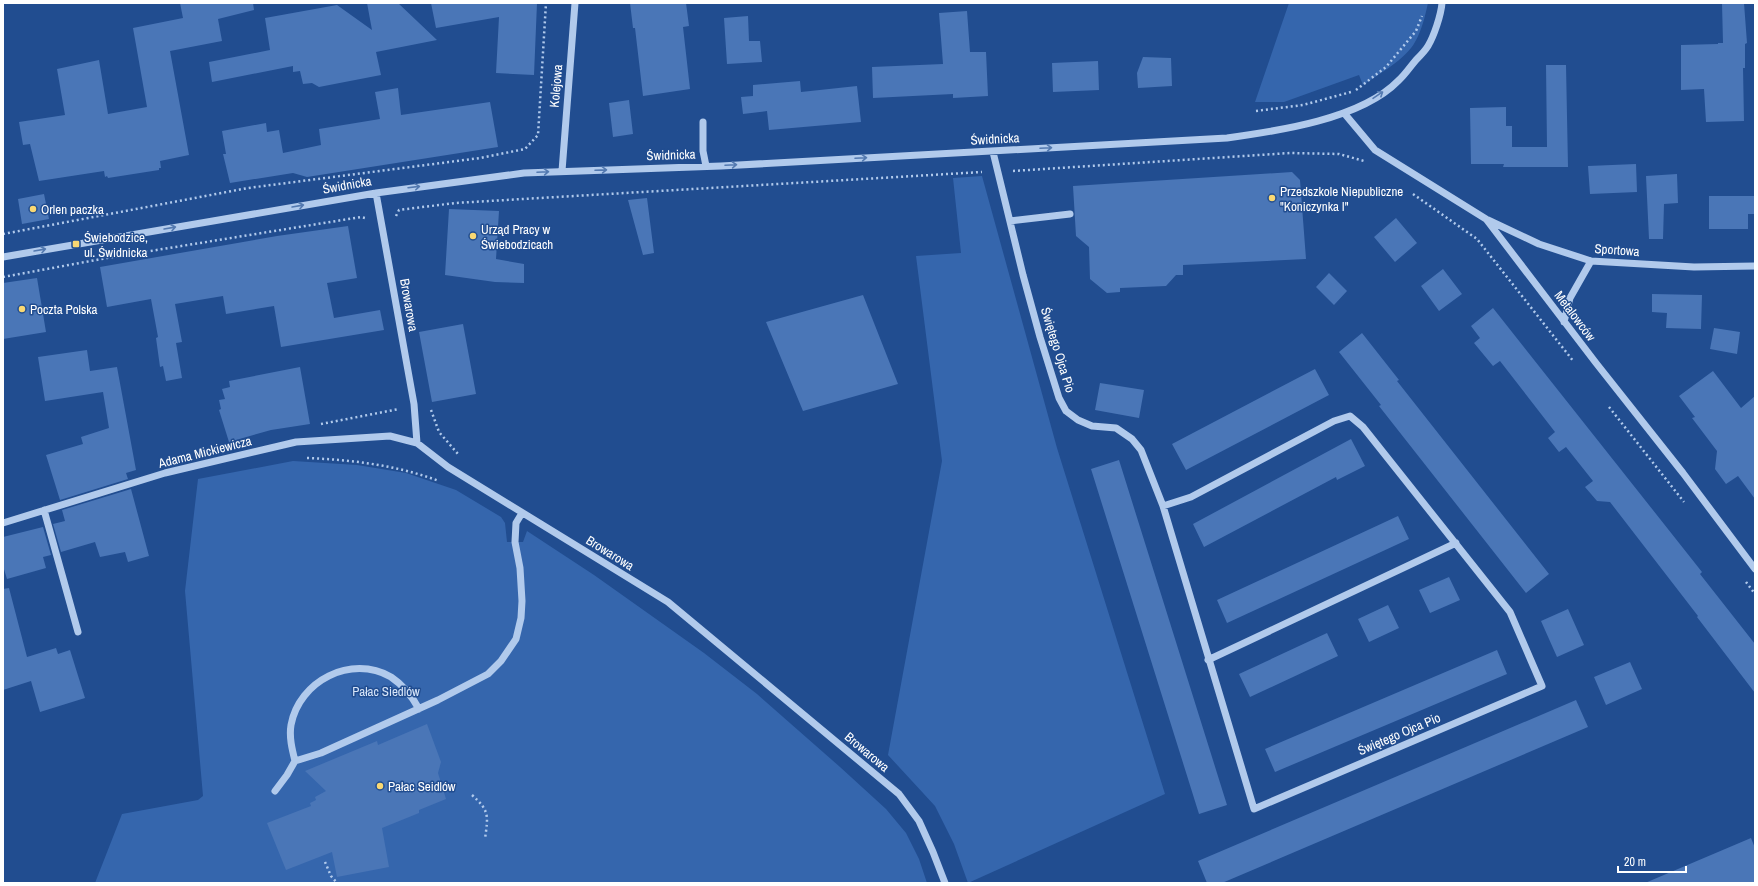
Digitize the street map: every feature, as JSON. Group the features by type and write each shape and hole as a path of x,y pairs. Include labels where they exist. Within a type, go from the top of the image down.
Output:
{"street":[{"name":"Kolejowa","path":"562,171 575,3"},
{"name":"Świdnicka","path":"3,257 376,193 524,173 993,152 1227,138 1303,125 1344,113 1375,98 1398,82 1428,46 1441,11 1442,3"},
{"name":"Metalowców","path":"1344,113 1375,150 1486,219 1564,322 1683,473 1755,569"},
{"path":"703,122 703,151 706,166"},
{"name":"Świętego Ojca Pio","path":"993,152 1040,338 1059,398 1066,411 1078,420 1092,426 1116,428 1132,439 1141,450 1163,506 1254,809 1542,686 1510,612 1363,426 1350,416 1334,420 1191,497 1163,506"},
{"name":"Browarowa","path":"376,193 414,404 417,443 448,467 668,602 899,794 919,821 945,883"},
{"path":"1010,221 1070,214"},
{"name":"Sportowa","path":"1486,219 1539,244 1591,260 1694,267 1755,266"},
{"path":"1564,322 1570,298 1591,260"},
{"name":"Adama Mickiewicza","path":"3,523 165,474 296,442 390,436 417,443"},
{"path":"44,510 78,632"},
{"path":"275,791 295,761 321,753 419,709 488,674 501,661 516,639 521,623 522,601 520,568 515,542 515,533 516,523 522,513"},
{"path":"1208,660 1456,543"},
{"path":"295,761 290,741 291,725 296,708 305,694 318,682 332,673 345,669 360,668 372,670 390,677 407,690 419,709"}],"path":[{"path":"3,234 248,188 480,158 525,149 538,135 546,3"},
{"path":"1256,111 1303,105 1355,91 1386,66 1416,31 1424,12"},
{"path":"395,219 399,210 455,203 1290,153 1339,154 1369,163"},
{"path":"1407,190 1477,239 1574,363"},
{"path":"3,277 107,258 361,217 366,218 369,223"},
{"path":"315,425 397,411 401,408 402,404"},
{"path":"429,406 439,432 464,458"},
{"path":"1608,406 1686,506"},
{"path":"1745,580 1755,594"},
{"path":"472,795 484,805 488,818 485,839"},
{"path":"325,862 331,876 337,883"}],"green space":[{"path":"1289,3 1428,3 1420,33 1411,48 1392,66 1363,85 1359,75 1284,102 1255,102"},
{"path":"982,176 1057,448 1165,794 968,883 954,844 935,806 888,755 942,461 916,256 961,253 953,178"},
{"name":"Pałac Siedlów","path":"293,461 357,465 406,473 456,490 501,517 505,523 507,542 523,542 527,531 594,575 704,653 757,694 886,809 906,833 919,859 927,883 95,883 122,814 198,800 203,796 185,591 198,479"}],"building":[{"path":"180,3 253,3 254,10 218,19 222,41 170,51 189,155 160,161 161,168 159,168 159,170 108,178 107,176 105,177 104,171 39,181 30,144 23,145 19,122 65,115 57,69 99,60 108,114 147,107 133,28 183,18"},
{"path":"367,3 398,3 437,40 376,52 381,75 319,87 312,83 303,84 300,71 293,72 293,66 212,82 209,62 270,50 265,18 337,5 372,30"},
{"path":"431,3 537,3 534,75 496,73 499,17 436,28"},
{"path":"630,3 686,3 689,26 683,27 690,89 643,96 635,28 633,28"},
{"path":"1722,3 1744,3 1747,43 1745,44 1745,68 1743,68 1744,121 1706,122 1704,89 1681,90 1681,45 1723,43"},
{"path":"967,11 970,52 986,52 988,96 953,98 953,94 873,98 872,67 943,64 939,13"},
{"path":"748,16 749,41 760,41 762,62 727,64 724,18"},
{"path":"1143,57 1171,58 1172,86 1138,88 1137,73"},
{"path":"1098,61 1099,90 1053,92 1052,63"},
{"path":"1546,65 1566,65 1568,167 1503,167 1504,164 1471,164 1470,108 1506,107 1506,126 1512,126 1512,147 1547,147"},
{"path":"800,81 801,92 857,86 861,122 769,130 767,111 743,114 741,97 753,96 753,85"},
{"path":"398,88 401,115 490,102 498,147 307,177 293,173 230,183 223,154 226,154 222,131 266,123 267,132 279,130 283,153 321,145 319,129 380,119 375,92"},
{"path":"629,100 633,134 613,137 609,103"},
{"path":"1636,164 1637,192 1590,194 1588,166"},
{"path":"1292,172 1300,180 1306,259 1183,265 1183,275 1176,275 1166,286 1120,288 1120,292 1107,293 1090,279 1089,247 1076,236 1073,186"},
{"path":"1677,174 1678,203 1664,204 1663,239 1649,239 1646,176"},
{"name":"Orlen paczka","path":"44,194 49,219 22,224 18,199"},
{"path":"1709,196 1755,196 1755,214 1748,214 1748,229 1709,229"},
{"path":"647,198 654,253 643,255 628,200"},
{"name":"Urząd Pracy w Świebodzicach","path":"449,209 499,211 496,259 524,264 524,283 495,282 445,275"},
{"path":"1396,218 1417,243 1395,262 1374,237"},
{"path":"348,226 357,278 327,283 334,318 380,310 384,330 281,347 274,306 226,314 223,296 175,304 182,342 176,343 182,378 166,381 163,366 160,367 156,338 158,337 151,299 107,307 100,267 277,236"},
{"path":"1443,269 1462,294 1439,311 1421,286"},
{"path":"1329,273 1347,291 1334,305 1316,287"},
{"name":"Poczta Polska","path":"37,278 46,332 3,339 3,283"},
{"path":"1652,294 1702,295 1701,329 1666,328 1667,313 1652,312"},
{"path":"863,295 898,384 803,411 766,322"},
{"path":"1493,308 1702,572 1700,574 1755,644 1755,693 1610,502 1597,501 1585,487 1593,481 1566,447 1559,452 1548,438 1555,432 1500,361 1493,366 1474,343 1480,338 1471,326"},
{"path":"463,324 476,394 432,402 419,332"},
{"path":"1714,328 1740,332 1737,354 1710,349"},
{"path":"1362,333 1399,380 1397,381 1549,574 1526,593 1379,406 1381,405 1339,352"},
{"path":"87,350 90,371 117,367 136,470 126,473 128,479 60,500 46,455 83,444 81,437 109,428 103,392 45,401 38,357"},
{"path":"300,367 310,424 271,430 229,442 219,410 221,409 219,400 225,399 222,389 230,387 229,381"},
{"path":"1315,369 1329,395 1186,470 1172,444"},
{"path":"1713,371 1741,408 1755,396 1755,499 1738,476 1726,484 1715,469 1717,451 1692,418 1695,417 1679,396"},
{"path":"1100,383 1144,390 1139,418 1095,410"},
{"path":"1351,439 1365,466 1337,480 1336,477 1204,547 1193,524"},
{"path":"1119,460 1227,805 1199,814 1091,469"},
{"path":"131,489 149,556 128,562 125,552 100,557 95,542 61,552 53,524 65,521 62,510"},
{"path":"1398,516 1409,539 1227,623 1217,600"},
{"path":"43,527 51,555 43,557 46,568 7,579 3,566 3,537"},
{"path":"1449,577 1460,600 1430,613 1419,590"},
{"path":"9,588 27,657 56,648 58,654 70,650 85,698 40,712 31,681 3,690 3,589"},
{"path":"1388,605 1399,628 1369,642 1358,619"},
{"path":"1568,609 1584,645 1557,657 1541,621"},
{"path":"1327,633 1338,656 1250,697 1239,674"},
{"path":"1497,650 1507,674 1275,772 1265,749"},
{"path":"1630,662 1642,689 1606,705 1594,677"},
{"path":"1576,700 1588,727 1222,883 1207,883 1198,861"},
{"name":"Pałac Seidlów","path":"427,724 441,762 438,773 446,799 419,810 419,813 382,828 389,867 337,877 332,852 286,870 267,823 311,806 310,803 316,800 315,797 326,791 305,771 377,741 378,745"},
{"path":"1751,838 1755,848 1755,883 1645,883"}],"place":[{"name":"Przedszkole Niepubliczne \"Koniczynka I\"","path":"1272,198"},
{"name":"Orlen paczka","path":"33,209"},
{"name":"Urząd Pracy w Świebodzicach","path":"473,236"},
{"name":"Świebodzice, ul. Świdnicka","path":"76,244"},
{"name":"Poczta Polska","path":"22,309"},
{"name":"Pałac Seidlów","path":"380,786"}]}
